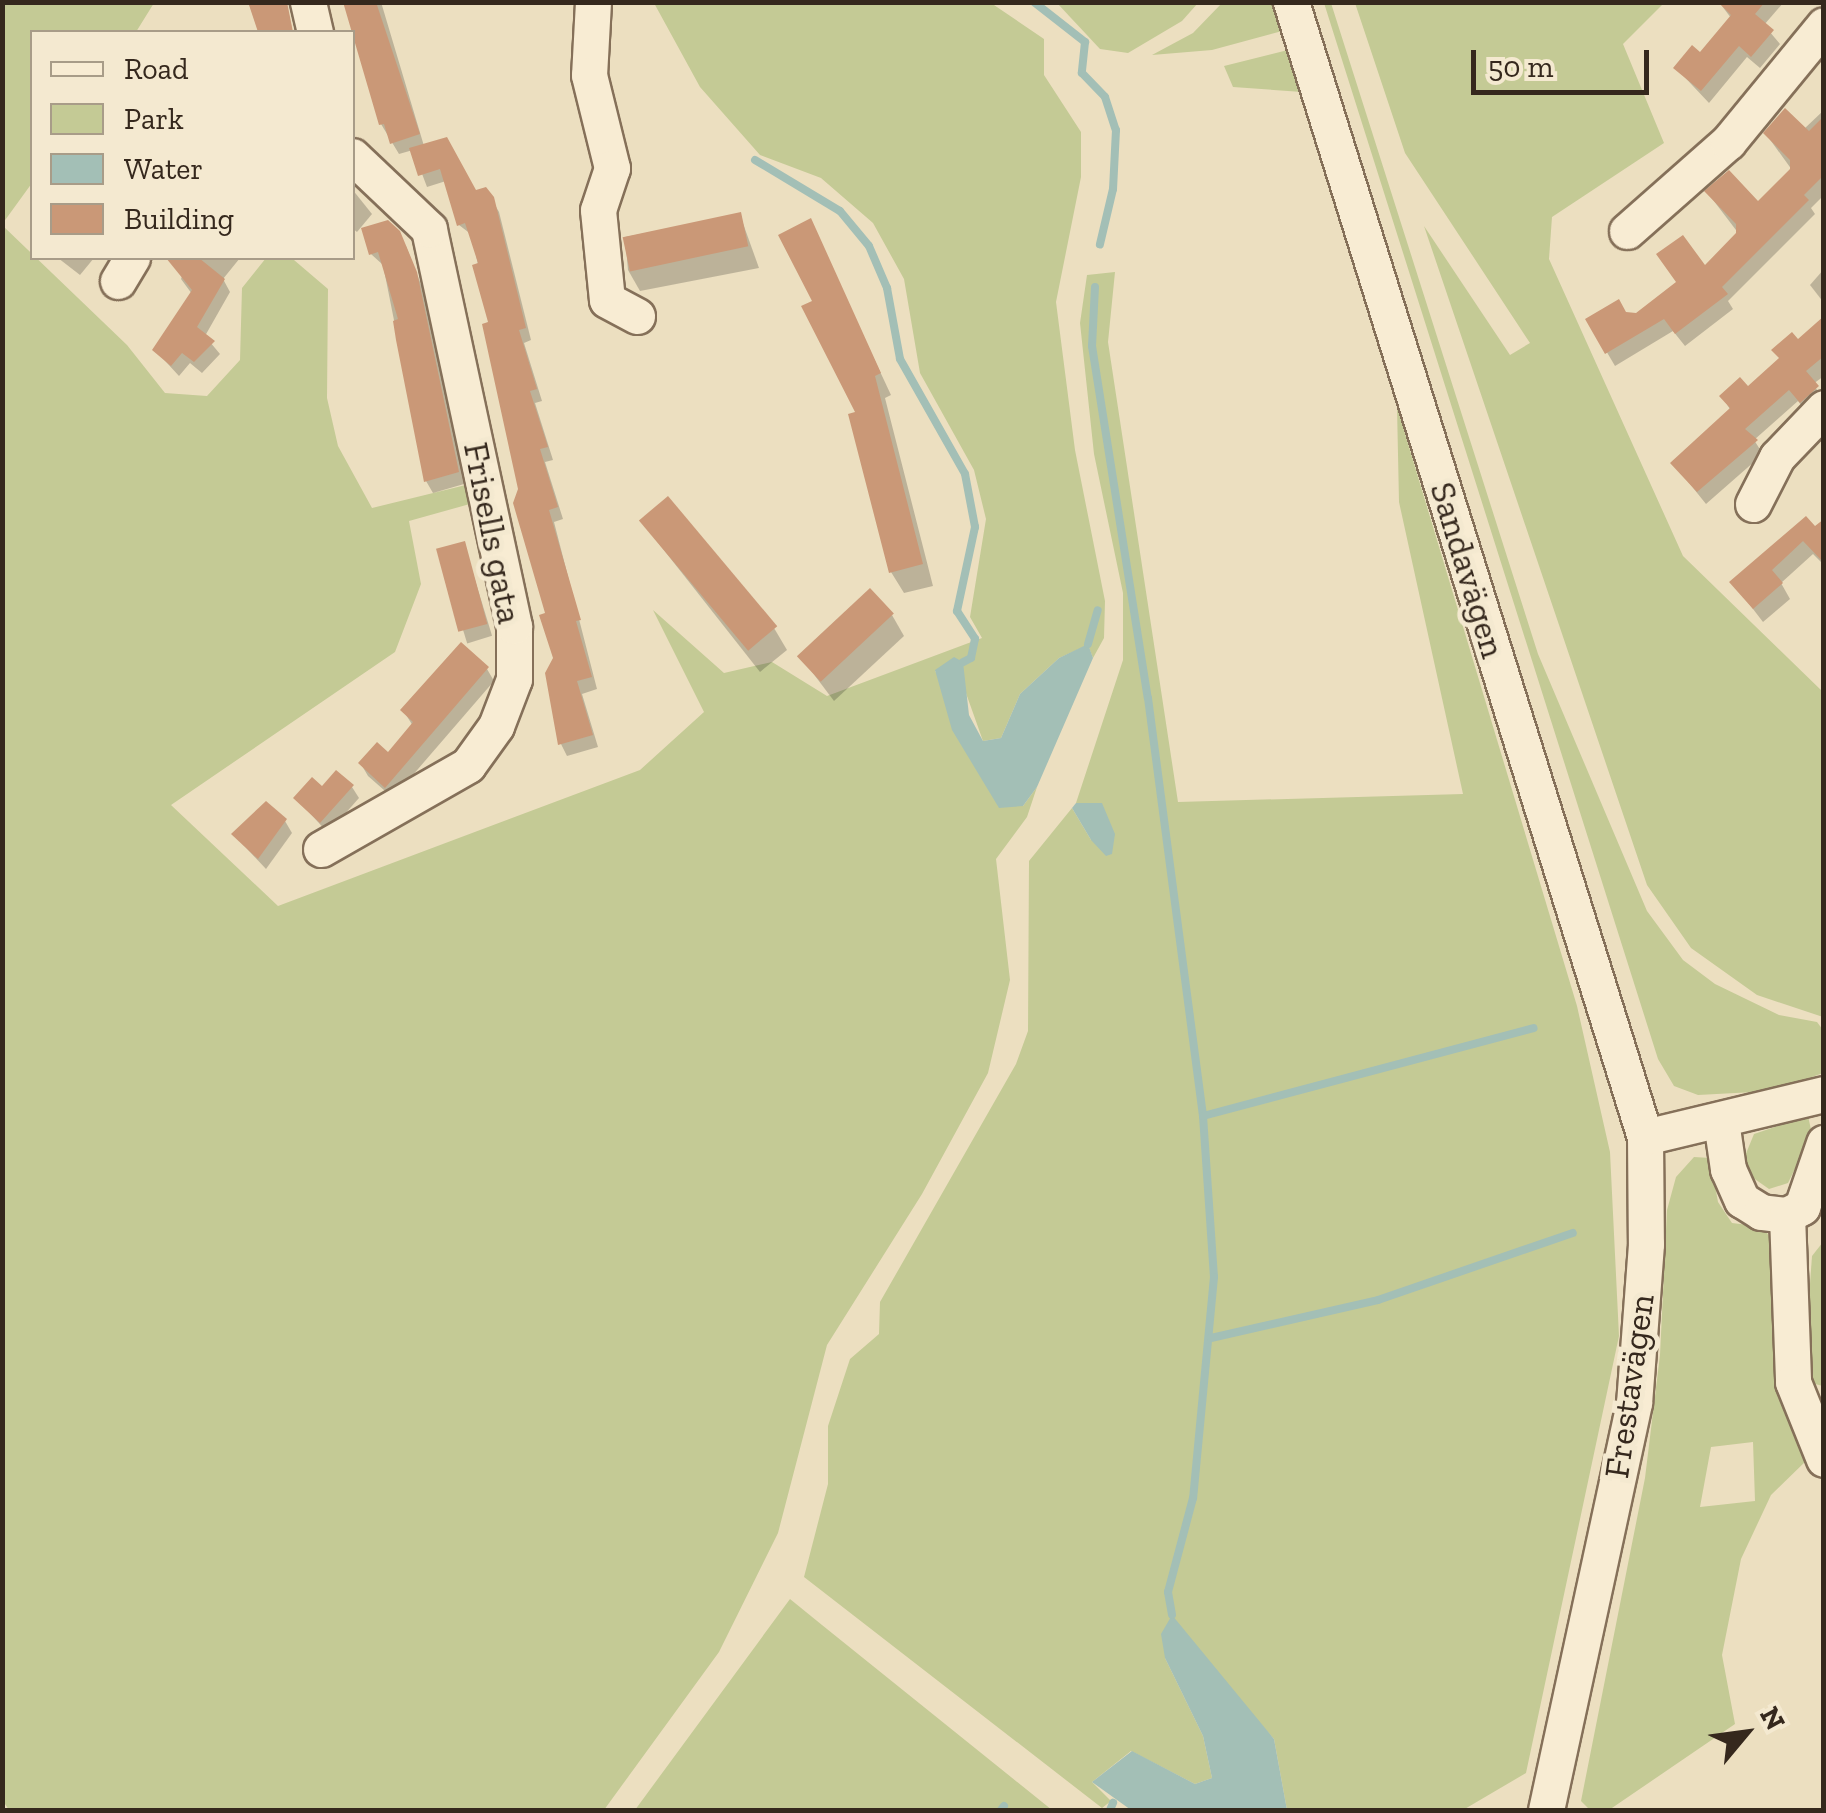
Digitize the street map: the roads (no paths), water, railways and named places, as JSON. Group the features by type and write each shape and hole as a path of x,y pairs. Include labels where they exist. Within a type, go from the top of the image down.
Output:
{"street":[{"path":"308,2 315,30"},
{"path":"592,2 589,76 612,168 598,210 607,300 637,316"},
{"name":"Sandavägen","path":"1290,2 1646,1137"},
{"path":"1627,232 1728,142 1824,25"},
{"name":"Frisells gata","path":"321,849 468,765 496,726 514,679 514,626 430,229 355,159"},
{"path":"1753,504 1777,458 1824,408"},
{"path":"1646,1137 1824,1094"},
{"path":"1721,1121 1728,1169 1742,1200 1761,1212 1787,1215 1802,1206 1824,1143"},
{"name":"Frestavägen","path":"1546,1810 1634,1404 1646,1244 1646,1137"},
{"path":"1787,1215 1793,1382 1824,1459"}],"water":[{"path":"1088,644 1093,658 1037,787 1023,806 999,808 952,730 935,670 954,657 963,662 969,715 983,741 1001,738 1020,694 1059,658"},
{"path":"1076,803 1102,803 1115,834 1112,854 1106,856 1091,840 1072,808"},
{"path":"1172,1615 1274,1739 1287,1810 1131,1810 1092,1782 1132,1751 1195,1784 1212,1778 1203,1736 1165,1658 1161,1634"}],"waterway":[{"path":"1034,2 1085,42 1082,73 1105,97 1116,130 1113,189 1100,244"},
{"path":"755,160 840,211 869,246 887,288 900,359 965,474 975,527 957,611 975,639 971,658 963,662"},
{"path":"1095,287 1092,346 1148,698 1203,1116 1214,1277 1193,1498 1168,1592 1172,1615"},
{"path":"1088,644 1098,610"},
{"path":"1203,1116 1533,1028"},
{"path":"1211,1338 1378,1300 1573,1233"},
{"path":"1110,1810 1113,1803"},
{"path":"1001,1810 1004,1806"}]}
